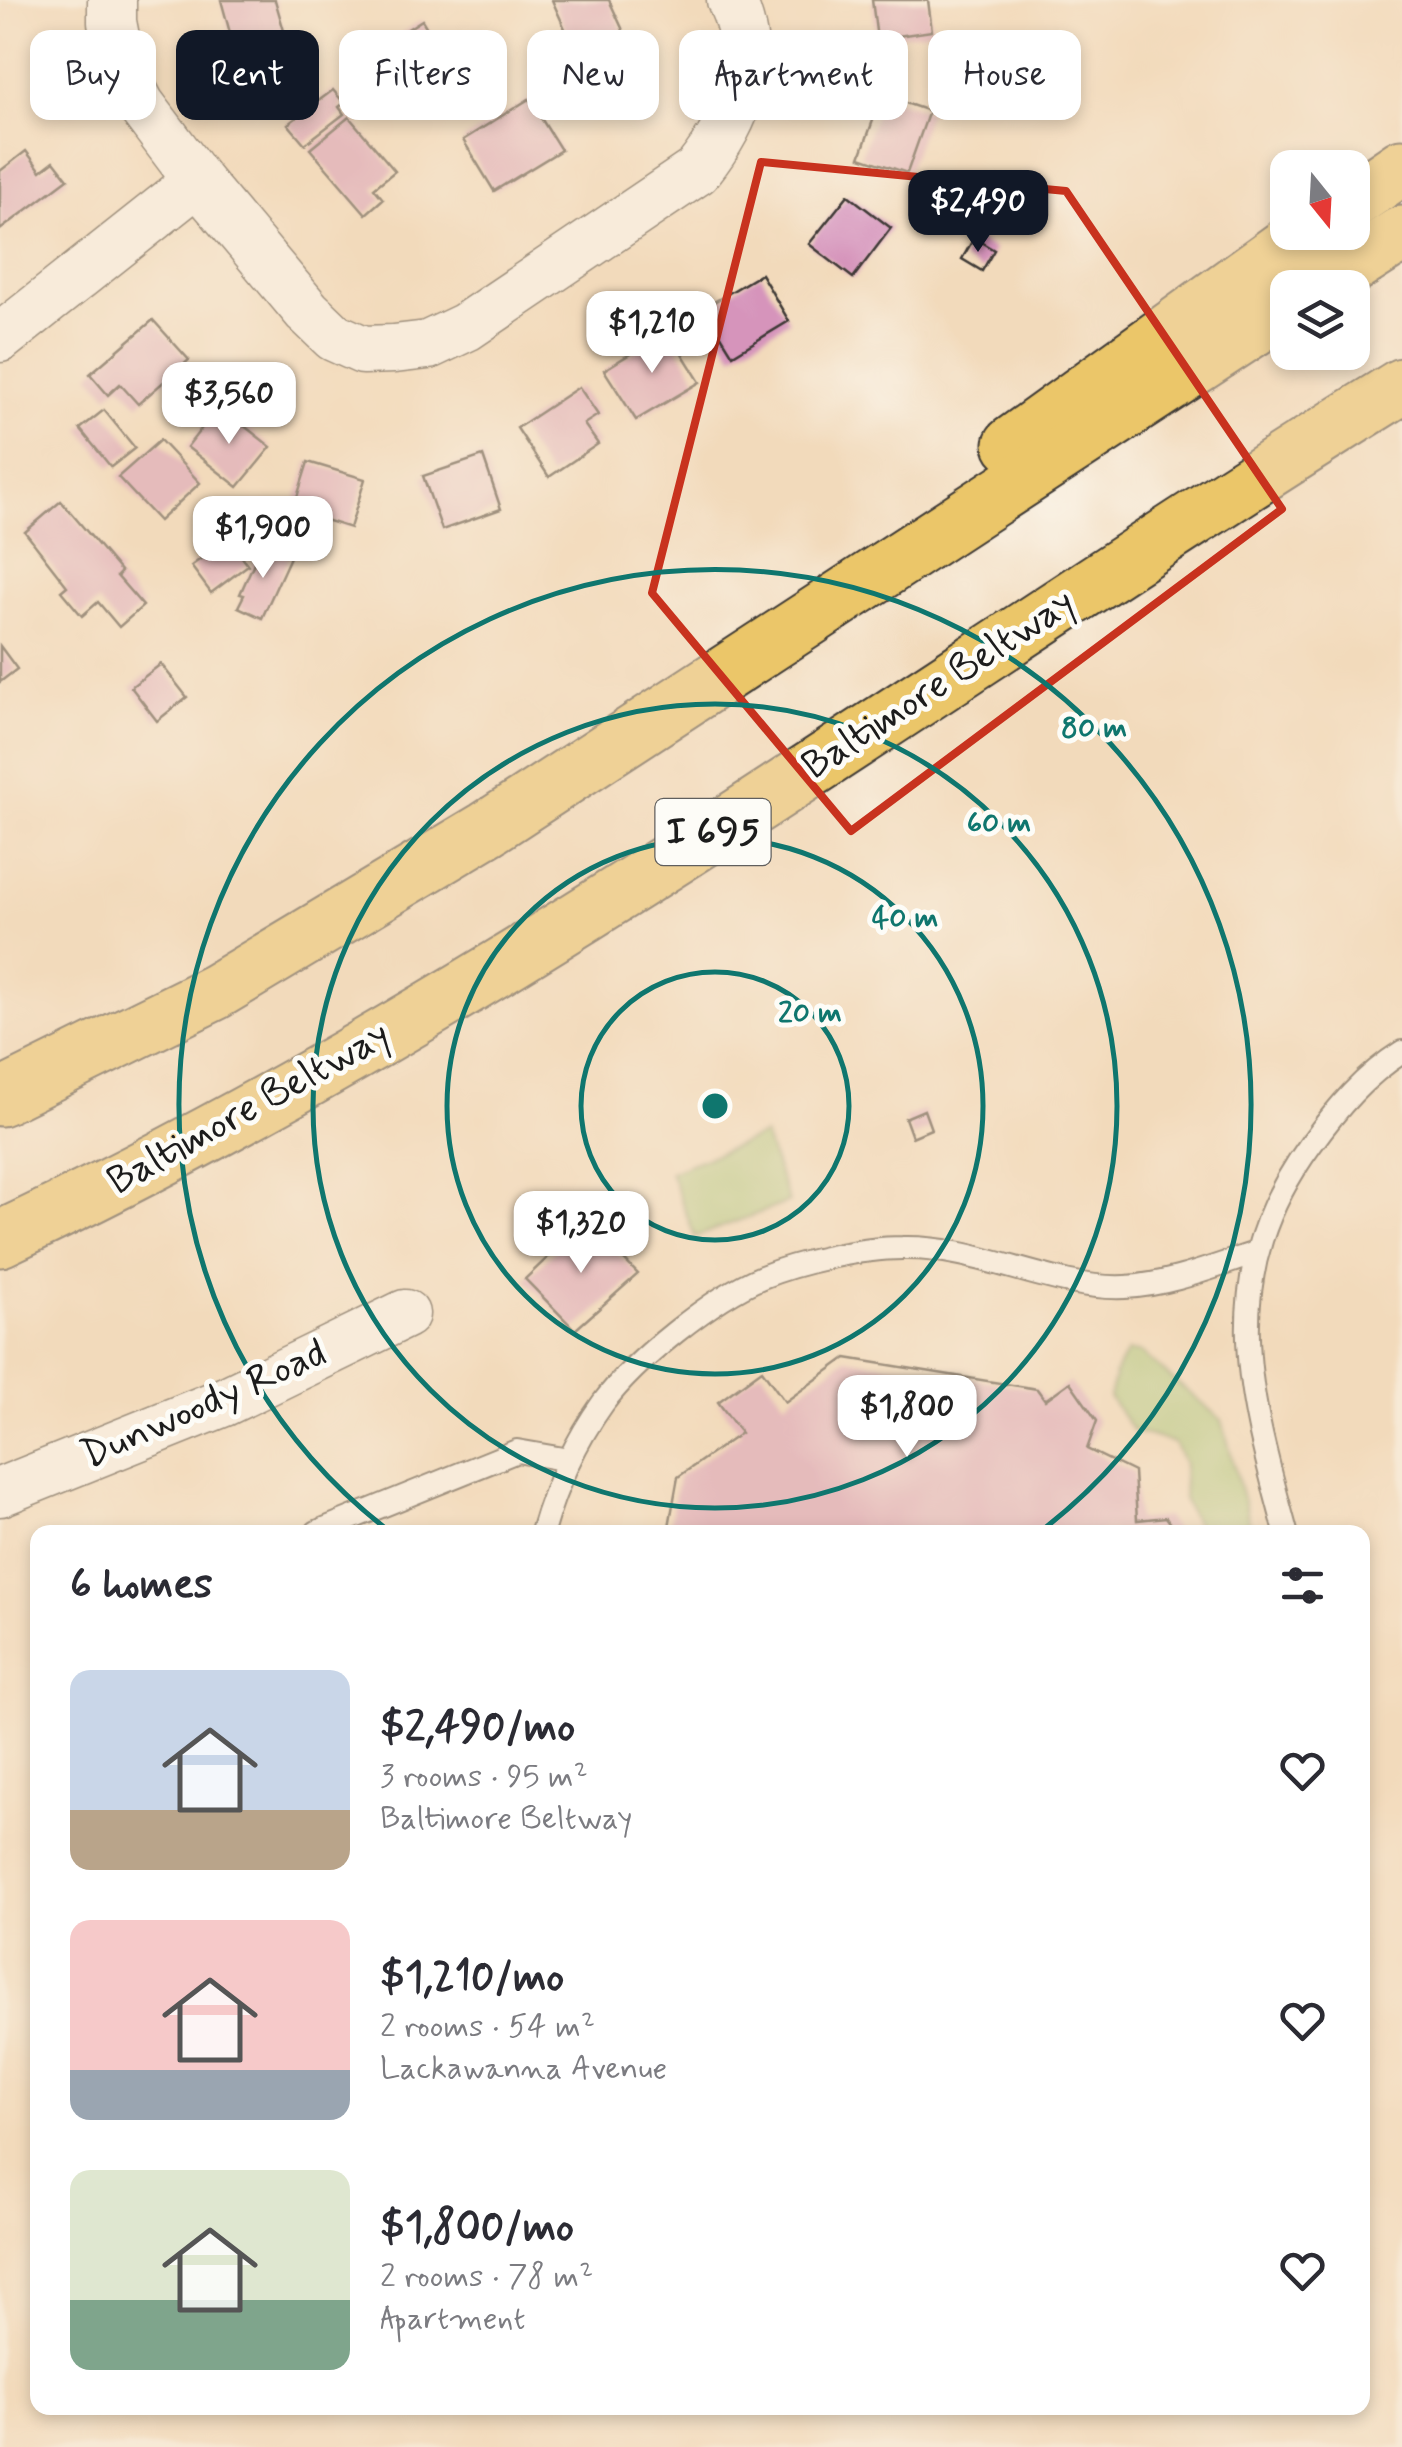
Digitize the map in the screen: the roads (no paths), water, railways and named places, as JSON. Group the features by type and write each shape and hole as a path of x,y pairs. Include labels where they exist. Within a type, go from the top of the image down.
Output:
{"highway":[{"path":"1370,189 1402,167"},
{"path":"1345,270 1402,234"},
{"path":"486,829 1281,250"},
{"path":"0,1098 215,992 486,829 1270,318"},
{"name":"Baltimore Beltway","path":"0,1239 286,1094 554,936 1402,386"}],"street":[{"path":"112,0 121,67 140,104 198,182 307,311 334,336 363,350 428,346 466,327 697,171 725,136 740,98 745,50 731,0"},
{"path":"0,338 198,182"},
{"name":"Dunwoody Road","path":"0,1492 224,1402 406,1314"}],"lane":[{"path":"1284,1525 1255,1418 1248,1360 1246,1308 1256,1253 1270,1210 1307,1149 1334,1112 1377,1068 1402,1052"},
{"path":"545,1525 569,1460 604,1401 678,1328 761,1278 832,1258 901,1248 971,1254 1067,1282 1126,1287 1184,1276 1256,1253"},
{"path":"334,1525 517,1452 569,1460"}]}
